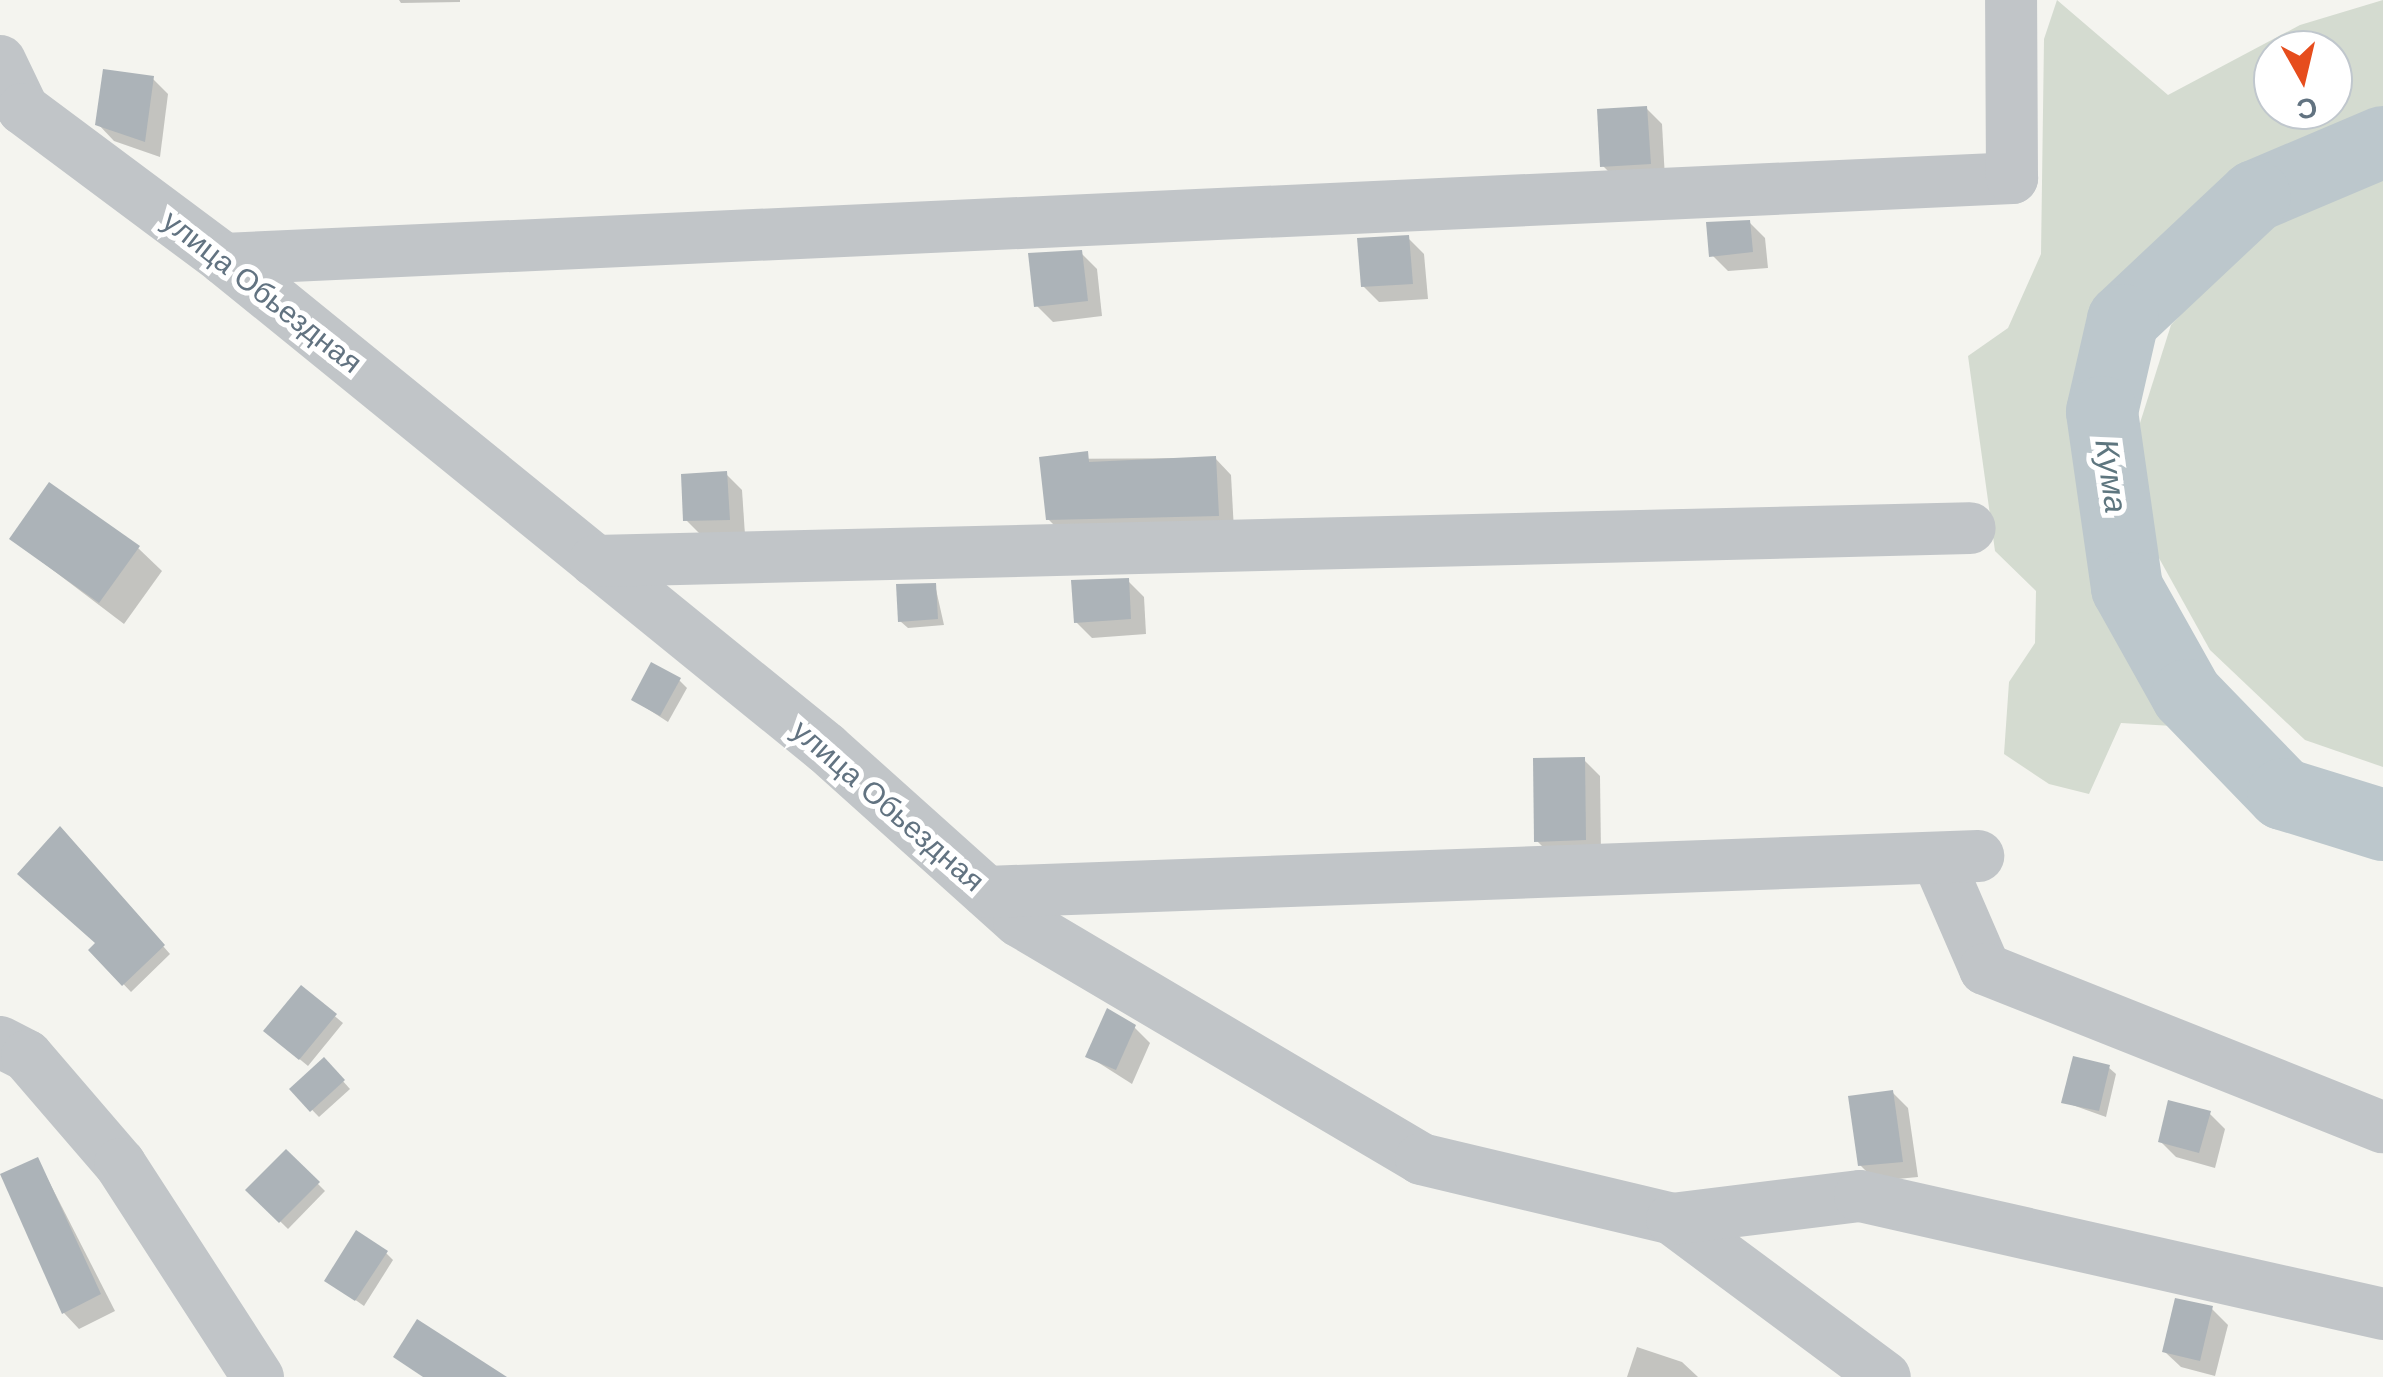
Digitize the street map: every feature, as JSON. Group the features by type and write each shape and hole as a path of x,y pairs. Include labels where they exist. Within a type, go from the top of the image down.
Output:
{"street":[{"path":"224,259 2012,178 2012,0"},
{"name":"улица Обьездная","path":"0,61 22,109 224,259 595,561 1019,921 1421,1160 1672,1218 1884,1377"},
{"path":"595,561 1970,528"},
{"path":"987,892 1958,857 1984,969 2383,1127"},
{"path":"0,1042 27,1056 120,1164 258,1377"},
{"path":"1672,1218 1860,1196 2383,1314"}],"shaded area":[{"path":"2057,0 2168,95 2253,50 2253,130 2345,130 2242,179 2105,314 2081,408 2108,606 2173,726 2121,723 2089,794 2049,784 2004,754 2009,682 2035,643 2036,591 1995,551 1968,356 2008,328 2041,254 2044,39"},
{"path":"2383,0 2383,112 2353,126 2353,30 2291,30"},
{"path":"2383,180 2383,767 2305,740 2210,650 2144,531 2140,423 2171,325 2260,229"}],"building":[{"path":"103,69 154,76 145,142 95,125"},
{"path":"1647,106 1651,164 1600,167 1597,109"},
{"path":"1750,220 1753,252 1709,257 1706,222"},
{"path":"1409,235 1413,284 1361,287 1357,238"},
{"path":"1082,250 1088,301 1034,307 1028,253"},
{"path":"1088,451 1089,462 1216,456 1219,516 1046,520 1039,457"},
{"path":"727,471 730,520 683,521 681,474"},
{"path":"49,482 140,546 99,603 9,539"},
{"path":"1129,578 1131,619 1074,623 1071,580"},
{"path":"936,583 938,619 898,622 896,584"},
{"path":"651,662 681,678 660,716 631,700"},
{"path":"1585,757 1586,840 1534,842 1533,758"},
{"path":"60,826 165,945 122,986 88,950 95,943 17,874"},
{"path":"301,985 337,1014 299,1060 263,1031"},
{"path":"1107,1008 1136,1025 1116,1070 1085,1057"},
{"path":"2073,1056 2110,1065 2099,1111 2061,1103"},
{"path":"324,1057 345,1080 310,1112 289,1089"},
{"path":"1893,1090 1903,1162 1858,1166 1848,1096"},
{"path":"2168,1100 2211,1111 2199,1153 2158,1142"},
{"path":"286,1149 320,1182 279,1223 245,1190"},
{"path":"38,1157 101,1294 62,1314 0,1174"},
{"path":"356,1230 388,1251 355,1301 324,1281"},
{"path":"2175,1298 2213,1306 2200,1361 2162,1352"},
{"path":"417,1319 507,1377 423,1377 393,1357"}],"waterway":[{"name":"Кума","path":"2383,142 2255,196 2123,320 2102,412 2127,588 2187,695 2283,794 2383,825"}]}
